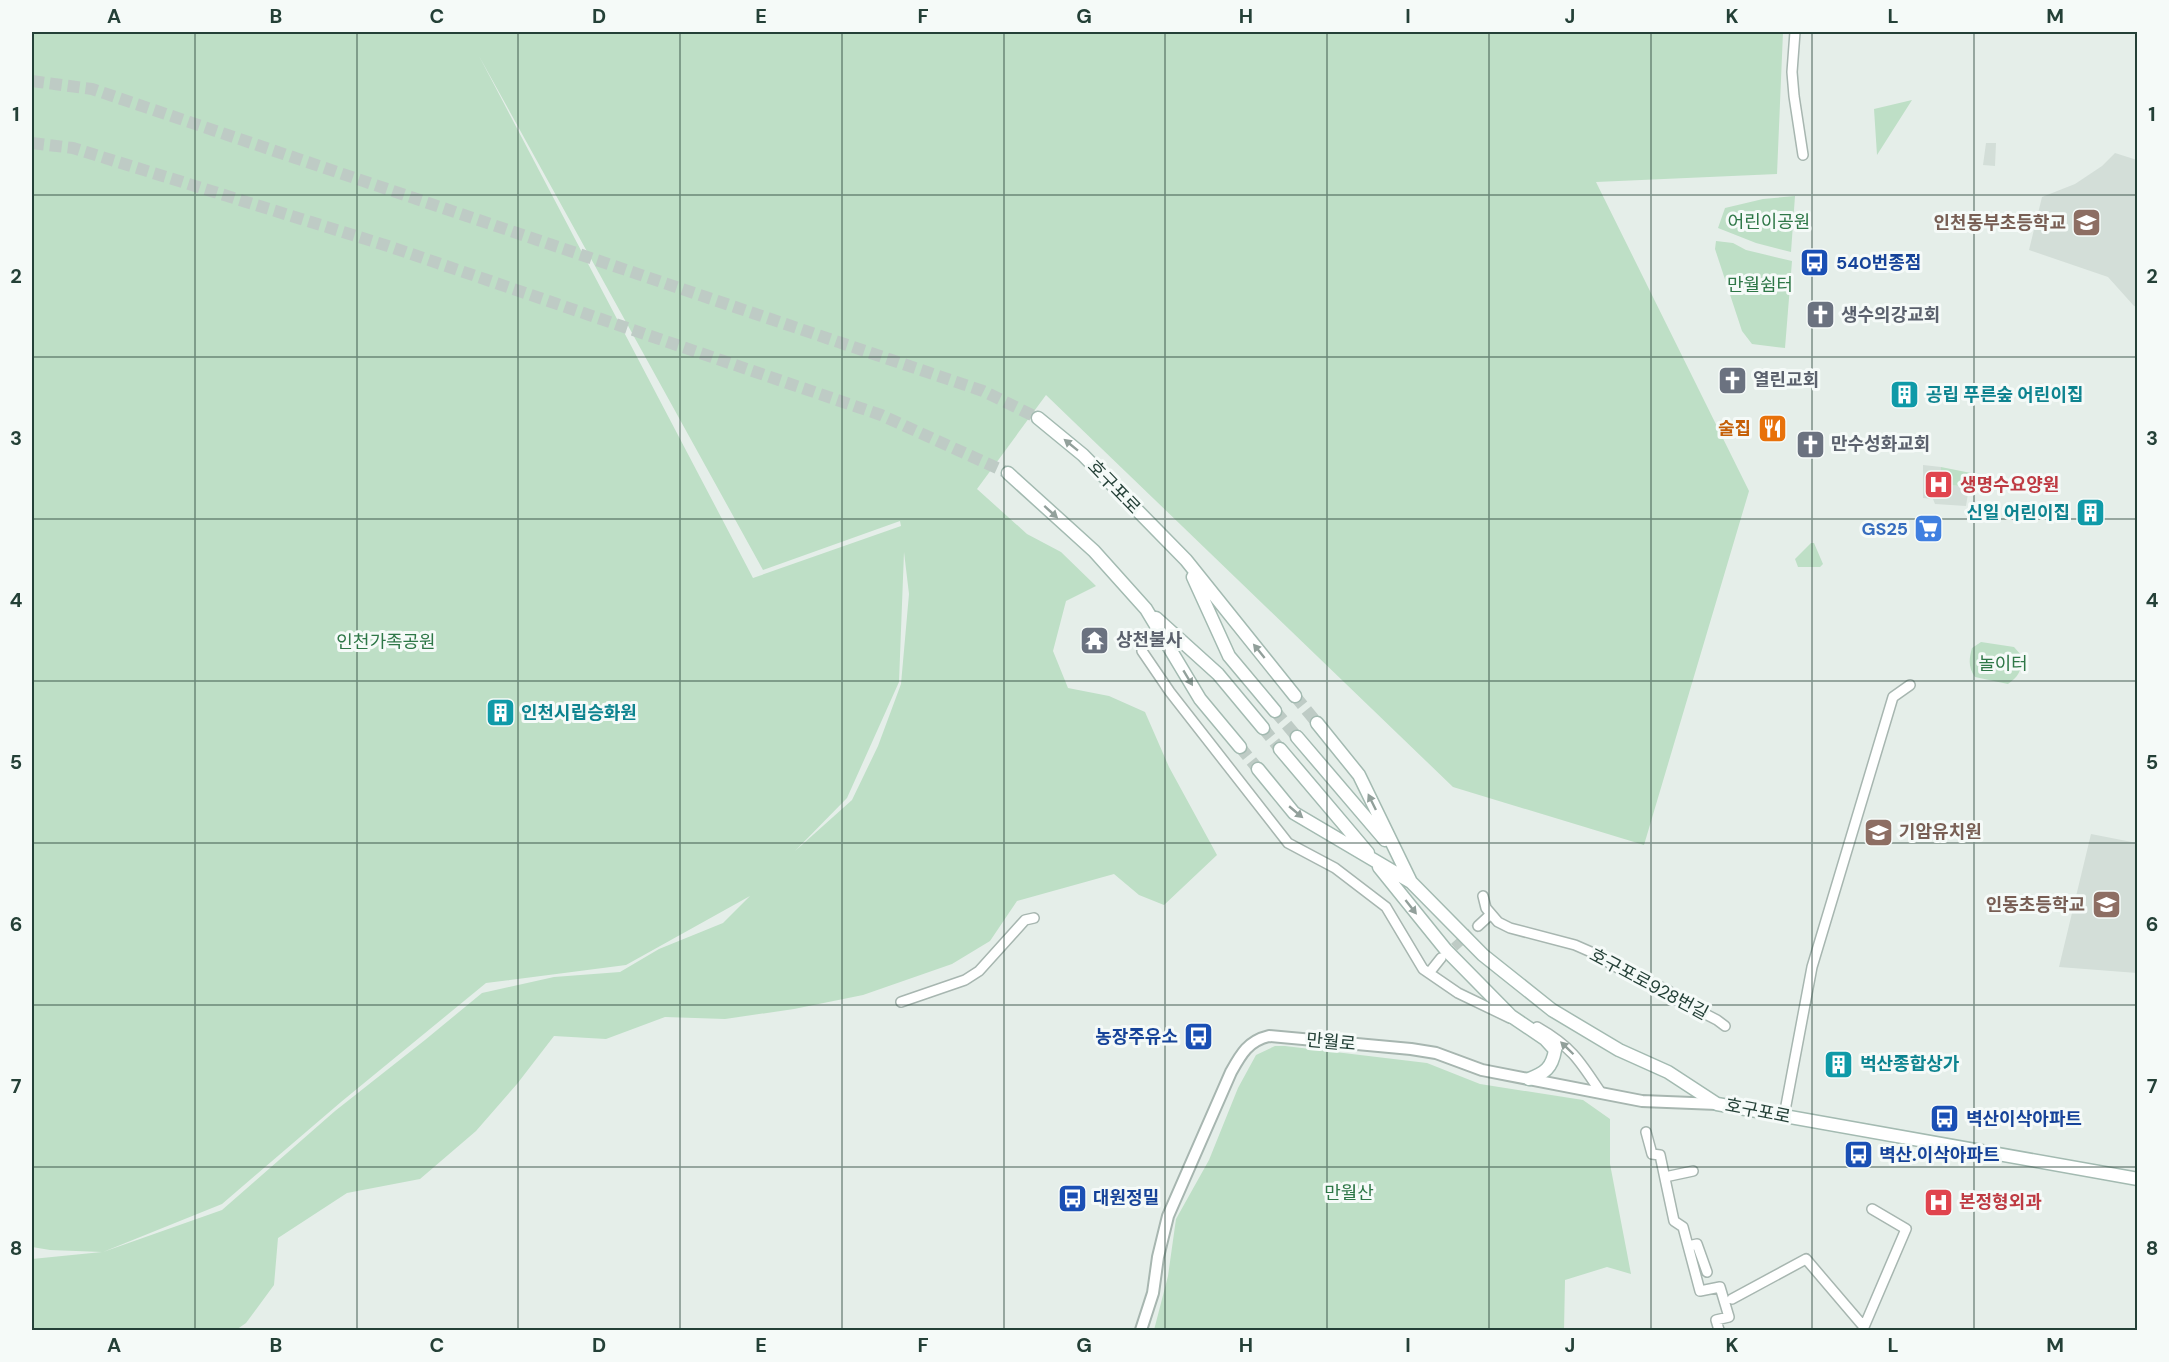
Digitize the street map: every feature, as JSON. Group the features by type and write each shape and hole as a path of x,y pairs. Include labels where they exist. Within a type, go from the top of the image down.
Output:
{"main road":[{"name":"호구포로","path":"1038,418 1083,455 1185,560 1295,696"},
{"path":"1008,473 1094,551 1146,609 1218,674 1263,728"},
{"name":"호구포로","path":"1185,560 1229,656 1275,711"},
{"path":"1146,609 1200,699 1240,747"},
{"name":"호구포로","path":"1317,723 1359,775 1411,882"},
{"name":"호구포로","path":"1297,737 1398,854"},
{"name":"호구포로","path":"1280,749 1375,861"},
{"name":"호구포로","path":"1258,769 1294,813 1411,882 1483,956 1552,1010 1619,1050 1668,1072 1717,1104 2138,1179"},
{"path":"1375,861 1446,950 1518,1021 1545,1039 1555,1050 1554,1059 1544,1074 1528,1079"}],"street":[{"path":"1795,32 1793,84 1803,155"},
{"path":"1142,651 1175,698 1288,843 1335,868 1386,907 1423,969 1458,993 1560,1040 1574,1054 1601,1093"},
{"path":"1784,1116 1812,967 1893,697 1910,685"},
{"path":"1478,926 1491,914 1486,908 1483,896"},
{"name":"호구포로928번길","path":"1491,914 1498,922 1510,928 1575,945 1591,952 1630,975 1666,989 1688,1005 1725,1026"},
{"path":"901,1002 965,980 979,971 1025,920 1034,918"},
{"path":"1429,973 1441,958"},
{"name":"만월로","path":"1141,1330 1153,1293 1158,1257 1168,1216 1231,1072 1242,1052 1252,1042 1269,1036 1411,1049 1436,1053 1482,1070 1642,1101 1717,1104"},
{"path":"1646,1132 1652,1154 1660,1155 1674,1221 1683,1227 1700,1291 1720,1287 1729,1317 1716,1320 1719,1330"},
{"path":"1665,1177 1693,1171"},
{"path":"1732,1299 1806,1259 1863,1330 1906,1229 1872,1209"},
{"path":"1688,1246 1697,1244 1707,1272"}],"shaded area":[{"path":"1986,143 1996,143 1995,166 1983,165"},
{"name":"인천동부초등학교","path":"2115,153 2137,160 2137,307 2108,277 2029,250 2042,197 2075,184 2102,166"},
{"name":"생명수요양원","path":"1923,465 1941,467 1941,484 1969,487 1966,506 1935,504 1933,499 1923,498"},
{"name":"인동초등학교","path":"2091,834 2137,843 2137,973 2059,967"}],"green space":[{"name":"인천가족공원","path":"32,32 1783,32 1777,174 1596,182 1749,491 1644,845 1453,787 1046,395 977,489 1027,534 1061,552 1096,586 1066,601 1053,651 1068,688 1109,696 1145,712 1169,767 1217,855 1164,905 1139,895 1114,874 1017,901 990,941 952,964 863,995 794,1009 725,1019 665,1017 606,1039 554,1036 517,1084 476,1131 420,1179 347,1193 278,1238 274,1285 246,1323 236,1330 32,1330 32,1259 102,1252 32,1247","holes":["479,56 763,570 900,521 901,526 753,578","904,552 909,594 901,684 878,746 852,800 795,851 847,798 899,682","750,896 723,923 659,949 620,972 554,977 482,993 335,1111 222,1210 103,1252 222,1204 341,1102 486,983 626,965"]},
{"path":"1912,100 1877,155 1874,109"},
{"name":"어린이공원","path":"1795,196 1791,252 1756,243 1718,228 1725,208 1763,199"},
{"name":"만월쉼터","path":"1716,241 1733,243 1746,250 1792,261 1785,348 1752,344 1742,331 1715,249"},
{"path":"1941,467 1971,473 1969,487 1940,484"},
{"path":"1811,543 1814,543 1823,564 1820,567 1798,567 1795,559"},
{"name":"놀이터","path":"1981,642 2014,647 2021,655 2019,672 2008,684 1975,677 1970,666 1970,656 1972,648"},
{"name":"만월산","path":"1275,1046 1427,1063 1480,1084 1583,1100 1610,1119 1610,1164 1631,1274 1607,1267 1565,1280 1564,1330 1154,1330 1168,1276 1176,1219 1209,1160 1238,1088 1256,1055"}],"tunnel":[{"path":"32,81 92,89 983,391 1038,418"},
{"path":"32,143 73,148 388,246 881,415 1008,473"},
{"path":"1295,696 1317,723"},
{"path":"1275,711 1297,737"},
{"path":"1263,728 1280,749"},
{"path":"1240,747 1258,769"},
{"path":"1444,956 1478,926"}],"place":[{"name":"인천동부초등학교","path":"2087,223"},
{"name":"540번종점","path":"1815,263"},
{"name":"생수의강교회","path":"1820,315"},
{"name":"열린교회","path":"1732,380"},
{"name":"공립 푸른숲 어린이집","path":"1905,395"},
{"name":"술집","path":"1772,429"},
{"name":"만수성화교회","path":"1810,444"},
{"name":"생명수요양원","path":"1939,485"},
{"name":"신일 어린이집","path":"2091,513"},
{"name":"GS25","path":"1929,529"},
{"name":"상천불사","path":"1095,640"},
{"name":"인천시립승화원","path":"500,713"},
{"name":"기암유치원","path":"1878,832"},
{"name":"인동초등학교","path":"2106,905"},
{"name":"농장주유소","path":"1199,1037"},
{"name":"벅산종합상가","path":"1839,1064"},
{"name":"벽산이삭아파트","path":"1945,1119"},
{"name":"벽산.이삭아파트","path":"1858,1155"},
{"name":"대원정밀","path":"1072,1198"},
{"name":"본정형외과","path":"1938,1202"}]}
